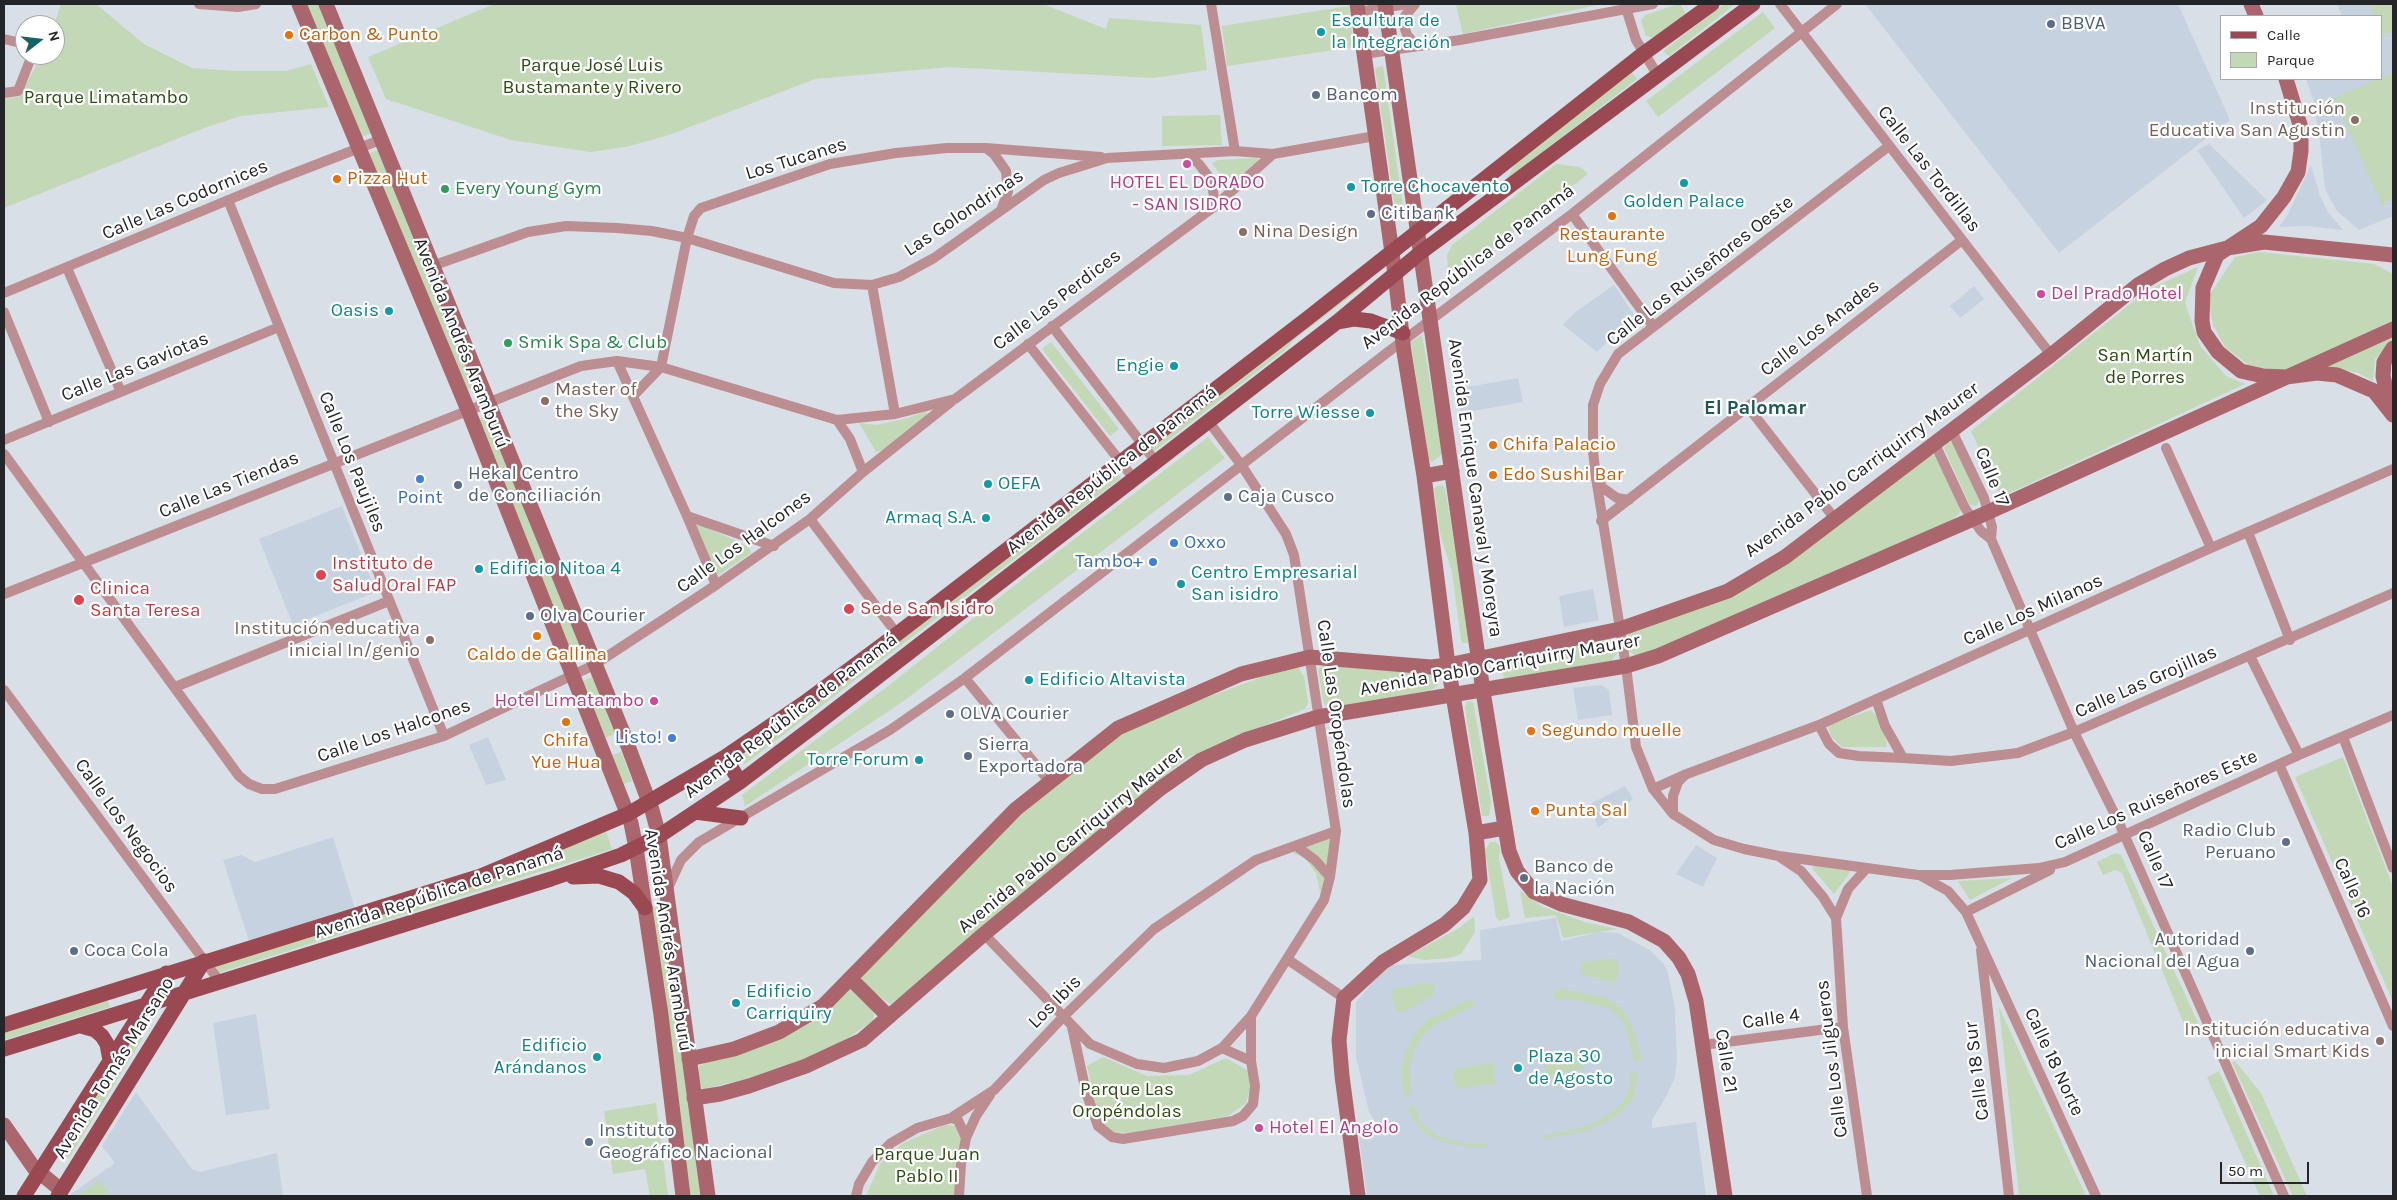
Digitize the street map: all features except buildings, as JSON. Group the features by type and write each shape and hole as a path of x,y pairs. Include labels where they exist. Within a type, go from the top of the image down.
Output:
{"main road":[{"name":"Avenida Andrés Aramburú","path":"299,4 468,410 628,814 636,848 661,1015 683,1196"},
{"name":"Avenida Andrés Aramburú","path":"326,4 650,802 659,836 708,1196"},
{"name":"Avenida República de Panamá","path":"4,1026 166,973 481,876 628,814 726,757 804,703 897,634 1392,252 1643,54 1712,4"},
{"name":"Avenida República de Panamá","path":"4,1049 441,915 551,879 636,848 659,836 740,782 1209,422 1337,322 1420,253 1752,4"},
{"name":"Avenida Enrique Canaval y Moreyra","path":"1385,6 1483,691 1509,851 1517,871 1534,892 1561,904 1629,922 1664,941"},
{"path":"1357,8 1424,476 1448,665 1476,833 1480,880 1463,908 1444,925 1382,962 1344,998 1339,1040 1358,1196"},
{"path":"2286,80 2301,128 2302,151 2298,172 2284,197 2261,226 2217,255 2202,288 2204,332 2218,352 2241,371 2263,376 2286,378 2317,373 2337,375 2374,391 2392,413"},
{"name":"Avenida Pablo Carriquirry Maurer","path":"689,1059 734,1049 779,1032 823,1006 977,846 1016,809 1118,728 1241,674 1310,657 1431,667 1448,665 1620,628 1728,591 1785,557 2051,355 2138,285 2183,260 2227,248 2264,242 2389,256"},
{"path":"1337,322 1354,319 1371,321 1403,337"},
{"name":"Avenida Pablo Carriquirry Maurer","path":"694,1098 720,1094 749,1086 814,1062 862,1040 984,934 1161,788 1201,760 1245,740 1318,717 1626,666 1658,656 1989,512 2393,329"},
{"path":"2392,413 2383,376 2384,362 2393,348"},
{"path":"1424,476 1452,471"},
{"path":"602,749 626,740"},
{"path":"726,757 740,782"},
{"path":"695,812 741,818"},
{"path":"1476,833 1504,828"},
{"path":"551,879 585,876 609,878 628,887 645,904"},
{"path":"645,904 647,893 654,889 661,890 667,895"},
{"name":"Calle 21","path":"1664,941 1679,958 1688,974 1696,1001 1725,1196"},
{"name":"Avenida Tomás Marsano","path":"59,1193 204,962"},
{"name":"Avenida Tomás Marsano","path":"24,1196 166,973"},
{"path":"851,978 889,1017"},
{"path":"81,1026 95,1030 102,1036 107,1044 110,1060"},
{"path":"4,1125 38,1172 59,1193"}],"street":[{"path":"199,4 238,8 256,4"},
{"path":"1211,4 1235,151"},
{"path":"1357,8 1407,4"},
{"path":"1415,4 1405,16 1404,26 1407,35 1413,42 1421,46"},
{"path":"1364,54 1421,46 1625,7 1653,4"},
{"name":"Calle Las Tordillas","path":"1780,4 2051,355"},
{"name":"Avenida República de Panamá","path":"667,895 673,875 688,852 712,833 741,818 890,730 965,678 1242,466 1403,337 1431,320 1572,214 1837,4"},
{"path":"1625,7 1643,54 1657,74"},
{"path":"4,93 16,92 28,65"},
{"name":"Las Golondrinas","path":"432,266 512,236 555,227 652,231 687,238 834,283 872,285 899,277 934,258 1052,176 1107,158 1235,151 1273,154 1375,136"},
{"name":"Calle Las Codornices","path":"4,293 228,200 380,140"},
{"name":"Calle Los Ruiseñores Oeste","path":"1626,666 1601,521 1592,451 1593,405 1600,384 1618,354 1889,146"},
{"name":"Los Tucanes","path":"661,367 687,238 694,216 701,208 830,164 896,153 947,148 986,148 1107,158"},
{"path":"986,148 994,154 1006,172 1008,192 1000,211"},
{"path":"1187,154 1199,164 1208,176 1216,206"},
{"name":"Calle Las Perdices","path":"468,410 580,366 617,362 661,367 837,420 895,414 955,399 1216,206 1273,154"},
{"name":"Calle Los Paujiles","path":"228,200 444,736"},
{"path":"1572,214 1653,326"},
{"name":"Calle Los Anades","path":"1601,521 1962,240"},
{"path":"67,268 121,392"},
{"path":"872,285 895,414"},
{"path":"4,312 49,422"},
{"path":"1052,326 1156,462"},
{"name":"Calle Las Gaviotas","path":"4,440 279,327"},
{"path":"1028,344 1134,479"},
{"path":"617,362 688,516 716,586"},
{"path":"633,396 661,367"},
{"name":"Calle Los Halcones","path":"4,454 239,776 249,784 262,789 275,789 444,736 594,665 774,546 810,519 863,472 955,399"},
{"path":"1748,407 1835,519"},
{"name":"Calle Las Tiendas","path":"4,594 468,410"},
{"path":"837,420 850,439 863,472"},
{"name":"Calle Las Oropéndolas","path":"984,934 1090,1044 1137,1064 1164,1068 1198,1061 1222,1048 1250,1016 1324,900 1330,877 1336,831 1297,571 1289,541 1242,466 1209,422"},
{"name":"Calle 17","path":"1952,430 1974,474 1989,512 1992,539 2074,732 2125,836 2284,1196"},
{"name":"Calle 17","path":"1935,444 1965,508 1981,532 1992,539"},
{"path":"2166,448 2211,548"},
{"name":"Calle Los Milanos","path":"1653,789 1684,775 1819,725 2211,548 2393,469"},
{"path":"1596,478 1603,488 1617,498 1629,500"},
{"path":"688,516 774,546"},
{"path":"810,519 897,634"},
{"path":"2248,532 2290,640"},
{"name":"Calle Las Grojillas","path":"1819,725 1829,744 1839,753 1859,756 1951,761 1989,758 2018,752 2074,732 2393,594"},
{"path":"175,687 390,601"},
{"path":"2250,656 2299,755"},
{"name":"Calle Los Ruiseñores Este","path":"1626,666 1636,747 1653,789 1673,814 1714,840 1744,849 1779,856 1918,874 2013,871 2065,862 2299,755 2393,715"},
{"path":"965,678 1049,781"},
{"name":"Calle Los Negocios","path":"4,690 220,982"},
{"path":"1876,699 1885,726 1903,758"},
{"path":"2343,737 2393,868"},
{"name":"Calle 16","path":"2279,764 2393,1026"},
{"path":"1673,814 1673,796 1678,782 1684,775"},
{"name":"Los Ibis","path":"856,1196 859,1184 872,1162 891,1143 918,1128 951,1118 994,1090 1063,1016 1154,929 1256,860 1336,831"},
{"path":"1296,846 1315,860 1330,877"},
{"name":"Calle Los Jilgueros","path":"1779,856 1801,871 1824,897 1836,918 1843,1027 1867,1196"},
{"path":"1966,912 2065,862"},
{"name":"Calle Los Jilgueros","path":"1836,918 1848,889 1868,868"},
{"name":"Calle 18 Norte","path":"1918,874 1948,891 1966,912 2096,1196"},
{"name":"Calle 18 Sur","path":"1980,942 2009,1196"},
{"path":"1287,959 1344,998"},
{"name":"Calle Las Oropéndolas","path":"1072,1026 1086,1092 1098,1126 1112,1137 1124,1139 1233,1121 1243,1116 1253,1104 1255,1086 1250,1061 1250,1016"},
{"name":"Calle 4","path":"1703,1045 1843,1027"},
{"path":"1222,1048 1250,1061"},
{"path":"959,1196 961,1164 966,1138 976,1116 994,1090"},
{"path":"951,1118 958,1120 966,1138"}],"shaded area":[{"path":"1865,4 2178,4 2230,120 2059,253"},
{"name":"Institución Educativa San Agustin","path":"2337,4 2393,4 2393,216 2359,230 2337,211 2325,189 2313,99 2306,80 2382,80 2382,15 2342,15"},
{"path":"2209,144 2267,200 2244,218 2197,150"},
{"path":"2311,165 2320,196 2328,212 2343,230 2307,226 2279,227 2288,214"},
{"path":"1614,285 1637,319 1614,335 1597,352 1563,325 1574,313"},
{"path":"1974,286 1984,299 1960,318 1950,306"},
{"path":"1518,378 1523,402 1461,413 1456,389"},
{"name":"Instituto de Salud Oral FAP","path":"342,506 376,592 293,625 259,539"},
{"path":"1593,589 1599,620 1564,627 1559,596"},
{"path":"1601,685 1609,690 1612,715 1578,720 1573,688"},
{"path":"488,737 506,780 486,785 469,745"},
{"path":"1625,786 1633,799 1598,828 1590,804"},
{"path":"333,837 355,909 249,941 223,860 241,855 255,862"},
{"path":"1696,845 1717,858 1703,887 1676,874"},
{"path":"1556,918 1561,941 1599,932 1618,933 1651,951 1664,964 1668,973 1675,1009 1677,1059 1675,1077 1652,1120 1652,1128 1696,1122 1706,1196 1367,1196 1359,1137 1373,1136 1380,1131 1369,1112 1356,1057 1356,1002 1384,969 1394,965 1481,960 1480,930"},
{"path":"256,1014 270,1109 226,1115 213,1023"},
{"path":"136,1092 192,1169 200,1172 277,1153 283,1196 68,1196 115,1163 102,1146"}],"green space":[{"name":"Parque Limatambo","path":"61,4 96,4 144,44 192,68 236,71 286,71 311,64 329,107 241,116 204,128 4,208 4,99 19,97 37,65 65,65 65,15 57,15"},
{"path":"304,4 321,4 374,132 360,138"},
{"name":"Parque José Luis Bustamante y Rivero","path":"494,4 1043,4 1106,29 1109,18 1201,25 1207,70 1154,78 949,67 815,79 669,135 630,146 591,152 511,140 386,99 368,57"},
{"path":"1602,4 1463,34 1456,5"},
{"path":"1680,4 1686,14 1656,38 1646,36 1641,21 1645,15"},
{"path":"1724,4 1735,4 1669,56 1663,51"},
{"path":"2369,4 2393,4 2393,31 2382,36 2382,15 2374,15"},
{"path":"1349,6 1354,47 1227,66 1222,26"},
{"path":"1763,12 1775,28 1658,117 1646,101"},
{"path":"1383,66 1403,207 1400,212 1395,209 1375,68"},
{"path":"1632,72 1637,79 1506,180 1518,159"},
{"path":"2393,72 2393,199 2382,205 2334,98 2375,80 2382,80 2382,77"},
{"path":"1220,115 1222,145 1162,146 1162,116"},
{"path":"382,149 479,387 465,390 366,154"},
{"path":"1256,158 1260,160 1258,165 1231,185 1227,185 1212,163 1218,160"},
{"path":"1556,164 1580,167 1588,174 1449,282 1447,255 1452,245"},
{"path":"2260,252 2374,264 2393,274 2393,321 2285,373 2254,369 2225,347 2213,325 2208,297 2235,257"},
{"name":"San Martín de Porres","path":"2198,267 2185,303 2200,346 2226,376 2245,384 2001,497 1971,431 2144,293"},
{"path":"1364,283 1365,285 1295,339 1284,351 1154,451 1150,445"},
{"path":"1422,335 1442,451 1440,456 1432,462 1428,459 1411,342"},
{"path":"2393,337 2393,342 2375,359 2373,381 2359,373 2325,367"},
{"path":"1051,342 1119,429 1110,436 1042,349"},
{"path":"927,411 927,417 886,448 876,452 859,423 876,425 908,418"},
{"path":"488,416 588,658 573,663 476,420"},
{"path":"1208,437 1225,458 901,703 745,806 742,795 892,683 1034,570"},
{"path":"1948,442 1953,442 1980,500 1976,506 1970,505 1944,448"},
{"path":"1938,454 1960,509 1959,514 1953,519 1912,540 1839,569 1767,603 1638,657 1630,652 1627,633 1725,598 1931,455"},
{"path":"1117,472 1121,478 745,764 740,758"},
{"path":"1442,485 1445,488 1470,641 1468,643 1463,643 1461,640 1452,572 1440,533 1434,488"},
{"path":"699,524 749,547 751,553 717,576 695,527"},
{"path":"1608,637 1616,646 1617,653 1611,661 1509,679 1504,678 1500,661"},
{"path":"1324,665 1432,673 1437,676 1439,683 1428,691 1336,708 1324,704 1318,669"},
{"path":"1298,667 1304,677 1308,702 1305,709 1186,758 906,994 890,1004 862,984 862,976 975,858 1043,795 1119,735 1165,713 1270,674"},
{"path":"595,676 617,733 602,739 580,682"},
{"path":"1467,701 1473,702 1491,802 1489,816 1482,816 1465,708"},
{"path":"1871,710 1883,724 1887,747 1842,747 1832,737 1827,725"},
{"path":"621,752 632,781 621,785 610,756"},
{"path":"2343,757 2393,887 2393,1002 2295,777"},
{"path":"713,775 718,776 719,781 687,799 685,794 687,790"},
{"path":"606,831 612,849 218,973 216,965 516,866"},
{"path":"1331,838 1328,880 1320,892 1316,873 1304,857 1292,853"},
{"path":"1490,842 1496,842 1500,847 1499,858 1510,917 1499,921 1496,917 1485,850"},
{"path":"2115,853 2121,855 2199,1025 2187,1031 2122,873 2115,870 2103,875 2097,862"},
{"path":"1815,865 1849,869 1851,871 1834,894 1812,868"},
{"path":"2012,878 1970,900 1958,881"},
{"path":"1520,891 1543,907 1585,922 1617,929 1563,938 1556,915 1525,918"},
{"path":"657,907 665,912 700,1196 687,1196 652,908"},
{"path":"1474,916 1475,932 1461,954 1450,958 1423,960 1408,956 1459,928"},
{"path":"1615,958 1619,967 1616,983 1584,975 1581,971 1581,964 1584,962"},
{"path":"1424,983 1433,984 1435,994 1401,1013 1396,1009 1392,997 1394,989"},
{"path":"851,988 859,993 874,1014 873,1021 830,1050 746,1079 703,1089 698,1081 699,1066"},
{"path":"1561,989 1604,997 1620,1007 1631,1023 1642,1060 1635,1062 1624,1022 1611,1009 1579,1000 1554,999 1554,992"},
{"path":"107,998 110,1007 4,1040 4,1030"},
{"path":"1468,1000 1473,1002 1474,1006 1433,1026 1422,1036 1413,1052 1409,1067 1411,1095 1404,1096 1401,1071 1404,1055 1418,1029 1429,1019"},
{"path":"1999,1007 2086,1196 2019,1196"},
{"path":"134,1032 143,1038 69,1158 60,1152"},
{"path":"1579,1051 1586,1057 1585,1068 1547,1077 1544,1057"},
{"name":"Parque Las Oropéndolas","path":"1103,1057 1147,1076 1189,1075 1226,1058 1250,1072 1249,1092 1246,1103 1228,1116 1131,1133 1111,1132 1099,1120 1087,1066"},
{"path":"2235,1061 2261,1093 2307,1196 2293,1196 2232,1062"},
{"path":"1494,1063 1495,1084 1459,1088 1454,1083 1453,1074 1458,1068"},
{"path":"2219,1071 2274,1196 2260,1196 2207,1077"},
{"path":"1631,1072 1638,1072 1633,1099 1616,1116 1587,1131 1542,1139 1542,1135 1570,1131 1594,1123 1614,1110 1624,1100 1630,1086"},
{"path":"656,1103 668,1196 650,1196 645,1169 613,1174 604,1111"},
{"path":"1414,1105 1420,1122 1437,1136 1464,1143 1488,1143 1489,1147 1468,1147 1446,1143 1428,1135 1418,1126 1410,1113 1408,1106"},
{"name":"Parque Juan Pablo II","path":"945,1125 959,1126 962,1138 955,1196 866,1196 880,1164 903,1143"},
{"path":"99,1180 111,1196 78,1196"}],"place":[{"name":"BBVA","path":"2051,24"},
{"name":"Escultura de la Integración","path":"1321,32"},
{"name":"Carbon & Punto","path":"289,35"},
{"name":"Bancom","path":"1316,95"},
{"name":"Institución Educativa San Agustin","path":"2355,120"},
{"name":"HOTEL EL DORADO - SAN ISIDRO","path":"1187,164"},
{"name":"Pizza Hut","path":"337,179"},
{"name":"Golden Palace","path":"1684,183"},
{"name":"Torre Chocavento","path":"1351,187"},
{"name":"Every Young Gym","path":"445,189"},
{"name":"Citibank","path":"1371,214"},
{"name":"Restaurante Lung Fung","path":"1612,216"},
{"name":"Nina Design","path":"1243,232"},
{"name":"Del Prado Hotel","path":"2041,294"},
{"name":"Oasis","path":"389,311"},
{"name":"Smik Spa & Club","path":"508,343"},
{"name":"Engie","path":"1174,366"},
{"name":"Master of the Sky","path":"545,401"},
{"name":"Torre Wiesse","path":"1370,413"},
{"name":"Chifa Palacio","path":"1493,445"},
{"name":"Edo Sushi Bar","path":"1493,475"},
{"name":"Point","path":"420,479"},
{"name":"OEFA","path":"988,484"},
{"name":"Hekal Centro de Conciliación","path":"458,485"},
{"name":"Caja Cusco","path":"1228,497"},
{"name":"Armaq S.A.","path":"986,518"},
{"name":"Oxxo","path":"1174,543"},
{"name":"Tambo+","path":"1153,562"},
{"name":"Edificio Nitoa 4","path":"479,569"},
{"name":"Instituto de Salud Oral FAP","path":"321,575"},
{"name":"Centro Empresarial San isidro","path":"1181,584"},
{"name":"Clinica Santa Teresa","path":"79,600"},
{"name":"Sede San Isidro","path":"849,609"},
{"name":"Olva Courier","path":"530,616"},
{"name":"Caldo de Gallina","path":"537,636"},
{"name":"Institución educativa inicial In/genio","path":"430,640"},
{"name":"Edificio Altavista","path":"1029,680"},
{"name":"Hotel Limatambo","path":"654,701"},
{"name":"OLVA Courier","path":"950,714"},
{"name":"Chifa Yue Hua","path":"566,722"},
{"name":"Segundo muelle","path":"1531,731"},
{"name":"Listo!","path":"672,738"},
{"name":"Sierra Exportadora","path":"968,756"},
{"name":"Torre Forum","path":"919,760"},
{"name":"Punta Sal","path":"1535,811"},
{"name":"Radio Club Peruano","path":"2286,842"},
{"name":"Banco de la Nación","path":"1524,878"},
{"name":"Coca Cola","path":"74,951"},
{"name":"Autoridad Nacional del Agua","path":"2250,951"},
{"name":"Edificio Carriquiry","path":"736,1003"},
{"name":"Institución educativa inicial Smart Kids","path":"2380,1041"},
{"name":"Edificio Arándanos","path":"597,1057"},
{"name":"Plaza 30 de Agosto","path":"1518,1068"},
{"name":"Hotel El Angolo","path":"1259,1128"},
{"name":"Instituto Geográfico Nacional","path":"589,1142"}],"district":[{"name":"El Palomar","path":"1755,408"}]}
